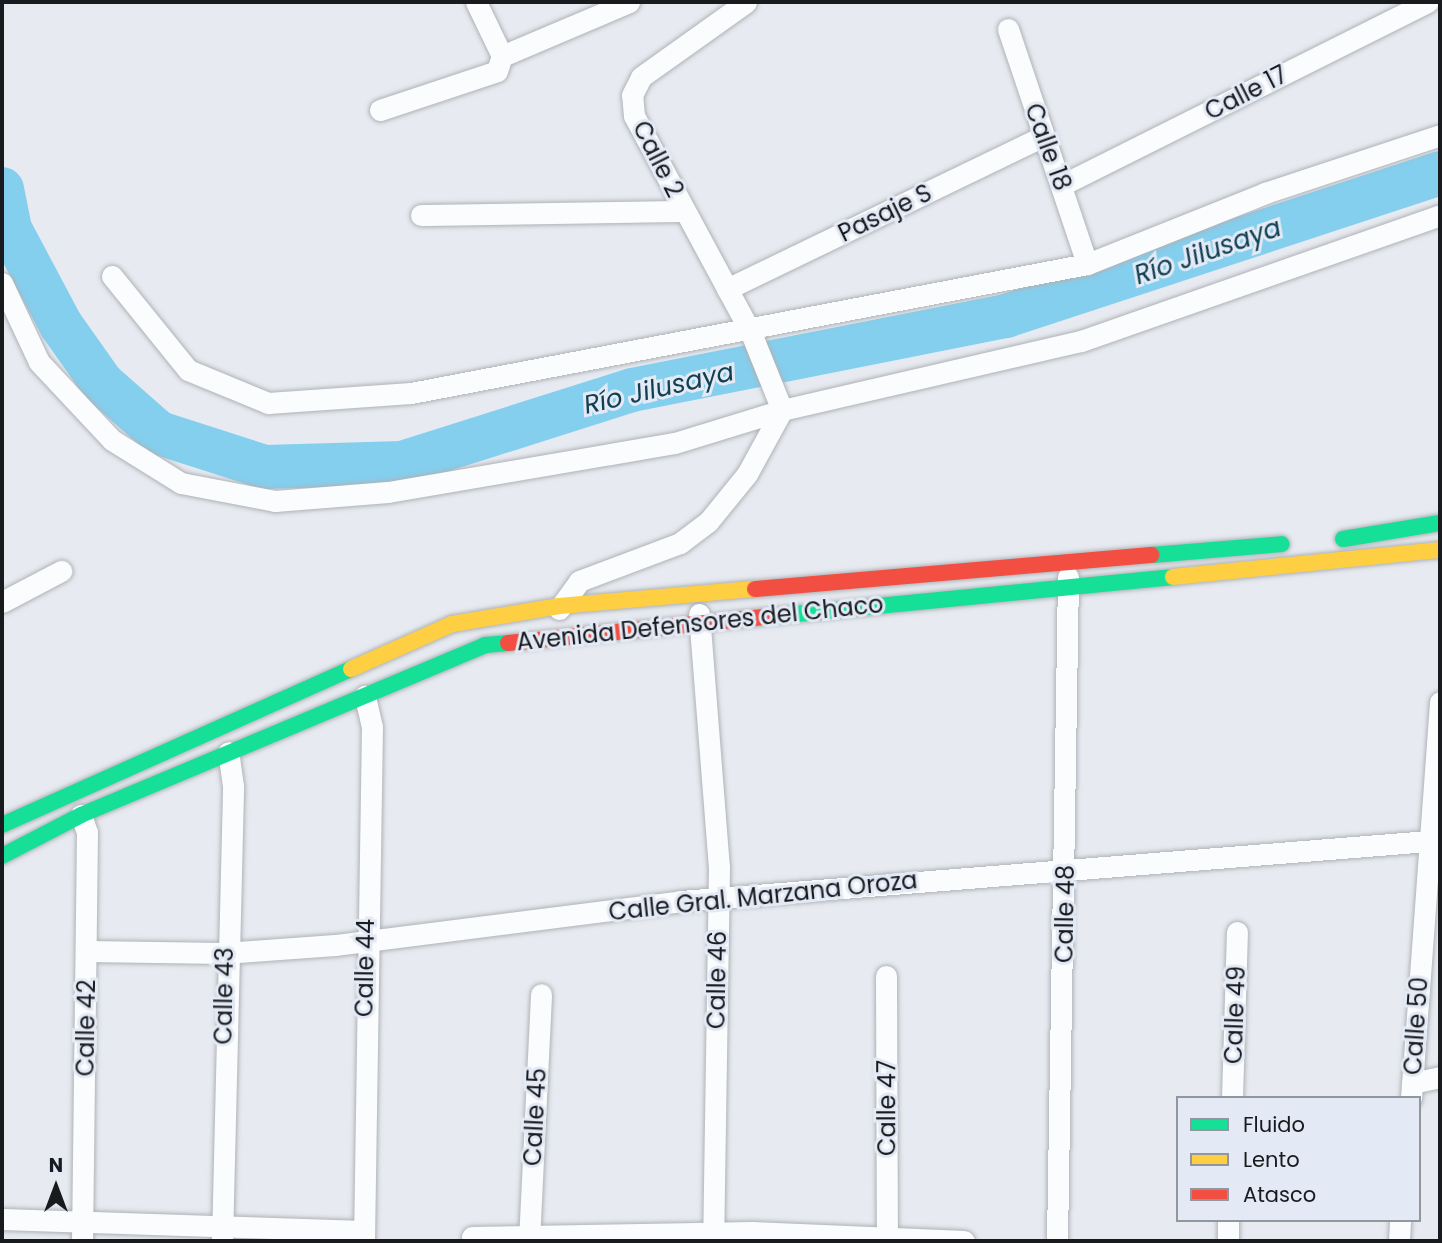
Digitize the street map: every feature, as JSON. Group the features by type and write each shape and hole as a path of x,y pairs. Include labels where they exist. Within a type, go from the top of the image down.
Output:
{"main road":[{"path":"1326,541 1440,523"},
{"name":"Avenida Defensores del Chaco","path":"2,825 69,790 218,728 452,624 559,606 1299,543"},
{"path":"1259,546 1260,569"},
{"name":"Avenida Defensores del Chaco","path":"2,856 81,815 365,695 440,659 553,635 698,624 1440,550"},
{"path":"354,669 365,695"},
{"path":"218,728 228,752"},
{"path":"69,790 81,815"}],"street":[{"path":"380,110 497,71 502,56 476,2"},
{"path":"502,56 629,2"},
{"name":"Calle 2","path":"746,2 641,77 632,95 634,116 751,333 782,410"},
{"name":"Calle 17","path":"1064,184 1416,4"},
{"name":"Calle 18","path":"1008,29 1042,136 1064,184 1087,264"},
{"path":"112,276 188,370 268,403 411,393 751,333 1087,264 1265,193 1440,135"},
{"name":"Pasaje S","path":"727,289 1042,136"},
{"path":"421,215 684,211"},
{"path":"2,283 39,362 112,440 181,483 275,501 388,492 675,443 782,410 1081,341 1440,215"},
{"path":"553,635 559,606 579,581 680,543 708,522 747,474 782,410"},
{"name":"Calle 48","path":"1057,1241 1066,866 1068,561"},
{"path":"2,602 61,571"},
{"name":"Calle 46","path":"702,594 698,624 718,899 713,1237"},
{"name":"Calle 44","path":"364,1236 364,942 372,727 365,695"},
{"name":"Calle 50","path":"1411,1091 1434,840 1440,702"},
{"name":"Calle 43","path":"222,1236 224,953 233,786 228,752"},
{"name":"Calle 42","path":"81,815 87,832 82,1232"},
{"name":"Calle Gral. Marzana Oroza","path":"87,951 224,953 364,942 718,899 1066,866 1434,840"},
{"name":"Calle 49","path":"1232,1096 1237,932"},
{"name":"Calle 47","path":"886,976 887,1240"},
{"name":"Calle 45","path":"528,1239 541,994"},
{"path":"1411,1091 1440,1077"},
{"path":"2,1219 82,1232 364,1236"},
{"path":"1228,1222 1228,1241"},
{"path":"1399,1241 1400,1222"},
{"path":"472,1237 964,1241"}],"waterway":[{"name":"Río Jilusaya","path":"2,189 10,229 61,325 102,383 159,433 265,467 402,463 632,390 1006,316 1440,173"}],"traffic: fast":[{"path":"1343,539 1440,523"},
{"path":"1152,555 1282,544"},
{"path":"776,616 1173,577"},
{"path":"2,856 81,815 485,645 508,643"},
{"path":"2,825 351,669"}],"traffic: slow":[{"path":"1173,577 1440,550"},
{"path":"351,669 452,624 559,606 755,589"}],"traffic: jam":[{"path":"755,589 1152,555"},
{"path":"508,643 776,616"}]}
